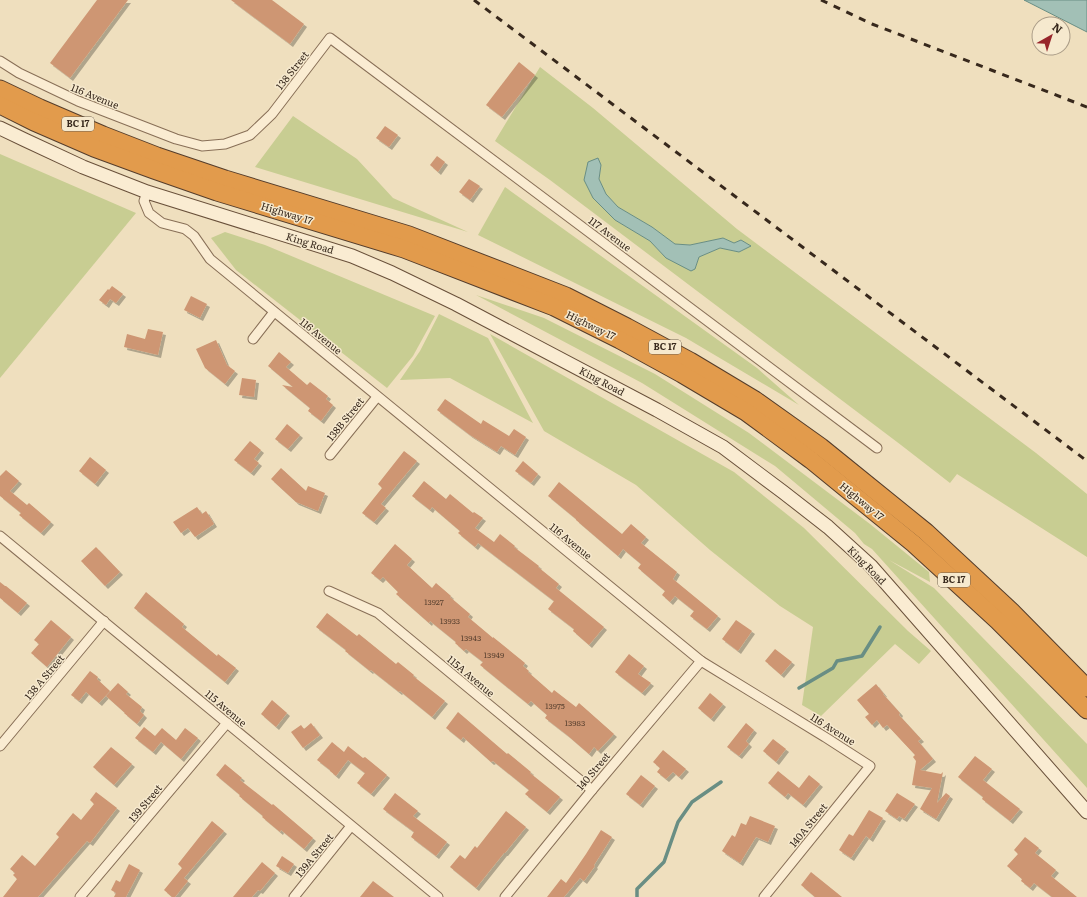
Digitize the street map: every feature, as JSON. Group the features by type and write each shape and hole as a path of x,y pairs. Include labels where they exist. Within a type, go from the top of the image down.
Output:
{"highway":[{"name":"Highway 17","path":"0,88 40,108 157,156 225,179 408,235 566,296 690,361 755,400 821,447 926,532 1011,611 1087,688"},
{"name":"Highway 17","path":"0,105 34,122 94,148 154,170 217,192 404,249 554,307 620,340 675,370 746,412 811,460 914,544 998,621 1087,710"}],"street":[{"name":"138 Street","path":"272,114 330,38"},
{"name":"117 Avenue","path":"330,38 876,448"},
{"name":"116 Avenue","path":"0,62 19,73 78,101 176,139 202,146 225,144 250,135 272,114"},
{"name":"King Road","path":"0,128 83,167 147,192 352,256 392,273 456,304 657,410 723,447 828,527 870,566 1087,812"},
{"name":"116 Avenue","path":"147,192 144,201 149,213 162,223 185,229 194,236 210,259 701,661 870,766"},
{"path":"253,338 274,312"},
{"name":"138B Street","path":"330,455 377,397"},
{"name":"115 Avenue","path":"0,536 438,897"},
{"name":"115A Avenue","path":"329,592 378,613 592,790"},
{"name":"138 A Street","path":"0,746 104,622"},
{"name":"140 Street","path":"505,897 592,790 701,661"},
{"name":"139 Street","path":"80,897 227,723"},
{"name":"140A Street","path":"764,897 870,766"},
{"name":"139A Street","path":"294,897 351,826"}],"green space":[{"path":"540,67 593,108 737,229 1036,453 1087,494 1087,557 957,474 950,483 550,180 495,141","holes":["588,162 601,165 599,179 606,194 618,207 652,227 675,244 690,245 723,238 734,243 741,240 751,246 739,252 720,248 699,257 695,269 666,258 650,241 615,220"]},
{"path":"293,116 357,159 393,198 468,232 255,167"},
{"path":"0,154 136,213 0,378"},
{"path":"505,187 757,368 799,405 686,338 478,235"},
{"path":"225,232 265,245 435,316 413,356 387,388 236,270 211,238"},
{"path":"476,295 544,318 655,374 749,433 870,524 929,572 930,582 889,560 934,588 1087,744 1087,788 872,549 864,544 855,533 775,466 642,383"},
{"path":"439,314 488,338 533,423 450,378 400,380 420,351"},
{"path":"490,334 734,472 804,528 908,631 931,651 919,664 895,644 821,716 802,705 813,627 780,606 710,550 636,485 544,431"}],"water":[{"path":"1024,0 1087,0 1087,32 1071,24 1071,16 1056,16"},
{"path":"598,158 601,165 599,179 606,194 618,207 652,227 675,244 690,245 723,238 734,243 741,240 751,246 739,252 720,248 699,257 695,269 691,271 666,258 650,241 615,220 593,198 584,180 588,162"}],"building":[{"path":"97,0 128,0 70,78 50,63"},
{"path":"231,0 272,0 304,24 290,44"},
{"path":"519,62 535,75 502,117 486,105"},
{"path":"385,126 398,135 389,147 376,138"},
{"path":"437,156 445,162 438,172 430,165"},
{"path":"469,179 480,186 470,200 459,192"},
{"path":"112,286 123,294 116,303 110,299 106,305 99,300"},
{"path":"191,296 207,304 200,318 184,310"},
{"path":"148,329 163,332 158,355 124,347 127,334 145,339"},
{"path":"216,340 227,365 235,371 225,384 205,368 196,349"},
{"path":"279,352 291,362 286,367 307,385 310,382 328,396 326,399 333,405 321,421 308,411 310,408 282,385 293,387 268,366"},
{"path":"242,378 256,380 254,397 239,395"},
{"path":"445,399 481,424 483,420 509,436 514,429 526,437 515,455 501,446 497,452 470,435 437,410"},
{"path":"287,424 300,435 288,449 275,439"},
{"path":"250,441 261,450 254,459 259,463 251,473 234,460"},
{"path":"404,451 417,461 381,504 386,508 374,522 362,513 382,488 378,484"},
{"path":"90,457 106,470 95,484 79,471"},
{"path":"523,461 538,474 531,483 515,471"},
{"path":"281,468 306,491 308,486 325,493 318,511 296,502 271,479"},
{"path":"6,470 19,481 10,491 27,505 29,503 51,522 41,533 19,515 21,513 0,496 0,476"},
{"path":"424,481 446,499 450,494 473,513 474,512 483,518 475,528 494,542 500,534 559,584 556,588 604,627 589,645 573,631 574,629 548,609 554,601 478,543 475,547 458,533 460,531 432,507 430,510 412,496"},
{"path":"559,482 622,534 631,524 646,537 641,543 677,572 673,579 718,616 707,629 690,616 694,611 675,596 670,602 662,595 665,591 638,568 641,564 623,549 618,556 548,496"},
{"path":"197,507 202,514 206,511 214,524 195,537 188,528 181,533 173,522"},
{"path":"395,544 412,559 407,565 432,588 436,583 451,596 450,597 470,614 468,617 525,663 523,666 529,671 528,672 552,693 554,690 576,707 579,703 614,734 598,751 594,747 589,754 545,718 547,715 531,701 528,704 480,665 483,662 466,649 464,651 455,643 456,642 430,621 429,623 396,594 398,592 383,577 380,580 371,573"},
{"path":"96,547 120,572 105,586 81,561"},
{"path":"0,582 27,603 18,613 0,598"},
{"path":"146,592 184,624 182,627 217,656 218,654 236,668 225,682 134,608"},
{"path":"327,613 357,636 359,634 396,664 398,662 445,701 432,717 400,691 399,692 371,670 370,671 316,627"},
{"path":"51,620 71,637 47,667 31,653 39,644 34,640"},
{"path":"736,620 752,631 738,651 722,639"},
{"path":"775,649 792,662 781,675 765,661"},
{"path":"629,654 644,666 638,674 651,683 642,693 615,672"},
{"path":"90,671 98,677 97,679 110,691 99,703 86,692 79,701 71,695"},
{"path":"118,683 128,692 126,694 142,707 140,711 144,715 137,724 106,696"},
{"path":"876,684 900,713 899,715 921,739 918,741 933,759 920,770 941,774 943,772 937,803 946,793 950,796 936,819 920,809 932,788 912,785 916,761 913,757 915,755 887,725 883,728 877,720 872,725 865,717 869,714 857,700"},
{"path":"710,693 723,704 711,719 698,708"},
{"path":"272,700 287,713 276,727 261,714"},
{"path":"458,712 560,797 547,812 525,794 529,790 493,761 491,762 463,737 461,740 446,728"},
{"path":"311,723 320,735 303,748 291,732 301,725 304,729"},
{"path":"746,723 754,730 746,741 749,744 739,756 727,747"},
{"path":"144,727 155,736 162,728 176,740 185,728 198,738 181,759 161,742 153,752 135,738"},
{"path":"773,739 786,749 776,762 763,751"},
{"path":"332,742 344,752 348,746 363,758 365,757 387,775 371,794 357,783 365,773 348,760 336,776 317,760"},
{"path":"111,747 132,764 114,785 93,767"},
{"path":"663,750 686,769 679,777 673,772 666,779 657,772 660,768 653,762"},
{"path":"975,756 992,769 983,780 1020,809 1010,821 982,799 983,797 958,777"},
{"path":"225,764 242,778 240,780 272,805 273,804 313,838 304,849 262,817 263,816 216,775"},
{"path":"778,771 799,788 809,775 820,784 803,805 788,793 785,797 768,783"},
{"path":"641,775 655,786 640,805 626,794"},
{"path":"96,792 117,808 90,843 87,841 38,897 3,897 17,879 13,875 15,873 10,869 22,855 35,866 59,837 56,834 73,813 81,820 94,804 90,800"},
{"path":"395,793 418,811 413,816 447,842 436,856 411,837 414,832 383,809"},
{"path":"897,793 915,804 904,819 899,816 897,819 885,811"},
{"path":"869,810 883,818 870,839 866,836 851,858 839,850 849,834 853,836"},
{"path":"506,811 526,827 476,888 450,867 460,855 465,859 475,846 477,848"},
{"path":"750,816 775,826 768,842 756,837 740,863 722,851 732,835 735,837 741,823 746,825"},
{"path":"212,821 224,831 184,878 188,881 175,897 172,897 164,890 182,868 178,864"},
{"path":"601,830 612,837 594,865 595,866 584,881 580,878 564,897 547,897 561,879 566,883"},
{"path":"1025,837 1039,848 1035,853 1056,870 1051,876 1077,897 1052,897 1034,883 1030,888 1007,866 1018,854 1014,850"},
{"path":"282,856 294,864 288,873 276,866"},
{"path":"262,862 275,873 260,891 258,890 252,897 233,897"},
{"path":"129,864 140,870 126,897 114,897 116,893 111,890 116,880 120,882"},
{"path":"811,872 842,897 815,897 801,885"},
{"path":"373,881 394,897 360,897"}],"waterway":[{"path":"799,688 833,668 837,661 862,656 880,627"},
{"path":"637,897 637,889 664,862 678,822 692,802 721,782"}],"railway":[{"path":"474,0 1087,461"},
{"path":"821,0 872,24 1087,107"}]}
